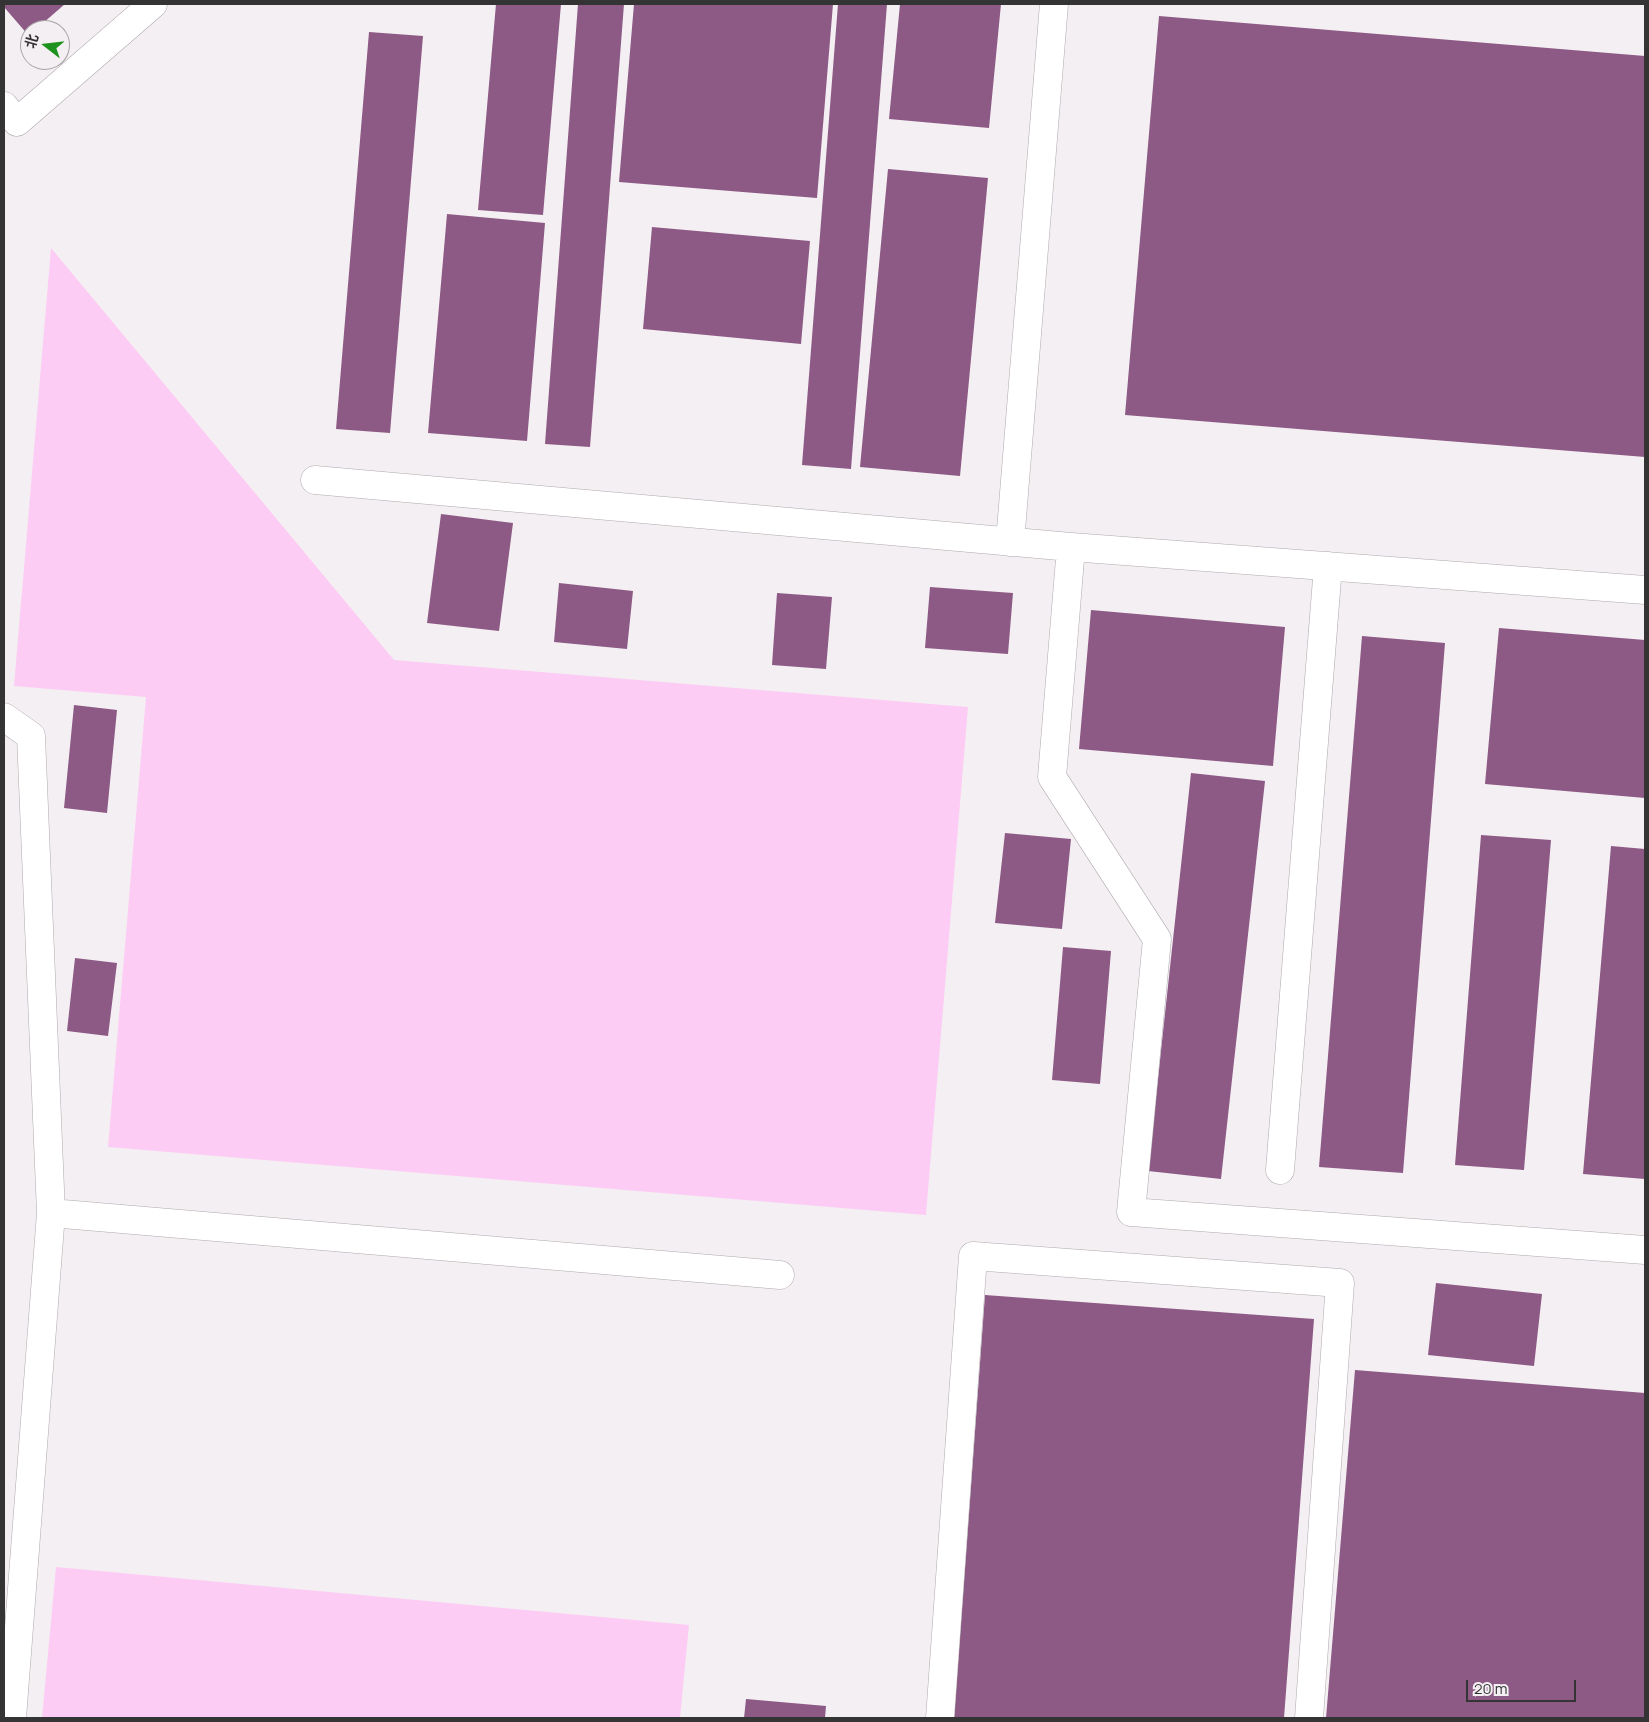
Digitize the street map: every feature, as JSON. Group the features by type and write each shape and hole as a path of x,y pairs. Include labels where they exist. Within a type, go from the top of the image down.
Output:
{"lane":[{"path":"4,106 18,122 153,4"},
{"path":"1010,542 1054,4"},
{"path":"315,480 1010,542 1645,590"},
{"path":"1071,547 1052,777 1157,939 1131,1212 1645,1250"},
{"path":"1280,1170 1328,566"},
{"path":"4,717 31,736 51,1213 12,1718"},
{"path":"51,1213 780,1275"},
{"path":"940,1718 973,1256 1340,1283 1310,1718"}],"shaded area":[{"path":"51,248 394,660 968,707 926,1215 108,1147 146,697 14,686"},
{"path":"56,1567 689,1625 680,1718 42,1718"}],"building":[{"path":"4,4 65,4 47,20 20,20 20,26 4,7"},
{"path":"496,4 561,4 543,215 478,210"},
{"path":"578,4 624,4 590,447 545,444"},
{"path":"634,4 833,4 817,198 619,182"},
{"path":"838,4 887,4 851,469 802,465"},
{"path":"900,4 1001,4 989,128 889,119"},
{"path":"1159,16 1645,56 1645,457 1125,415"},
{"path":"369,32 423,36 390,433 336,429"},
{"path":"888,169 988,178 960,476 860,467"},
{"path":"447,214 545,223 527,441 428,433"},
{"path":"652,227 810,241 801,344 643,329"},
{"path":"441,514 513,523 499,631 427,623"},
{"path":"559,583 633,591 627,649 554,642"},
{"path":"930,587 1013,593 1008,654 925,648"},
{"path":"777,593 832,597 826,669 772,665"},
{"path":"1091,610 1285,627 1273,766 1079,749"},
{"path":"1499,628 1645,640 1645,798 1485,784"},
{"path":"1362,636 1445,643 1403,1173 1319,1167"},
{"path":"74,705 117,710 107,813 64,808"},
{"path":"1191,773 1265,781 1221,1179 1148,1171"},
{"path":"1005,833 1071,839 1062,929 995,923"},
{"path":"1481,835 1551,840 1524,1170 1455,1165"},
{"path":"1611,846 1645,849 1645,1179 1583,1174"},
{"path":"1063,947 1111,951 1100,1084 1052,1080"},
{"path":"75,958 117,963 108,1036 67,1031"},
{"path":"1436,1283 1542,1294 1534,1366 1428,1355"},
{"path":"985,1295 1314,1319 1284,1718 954,1718"},
{"path":"1355,1370 1645,1393 1645,1718 1326,1718"},
{"path":"746,1699 826,1706 825,1718 744,1718"}]}
